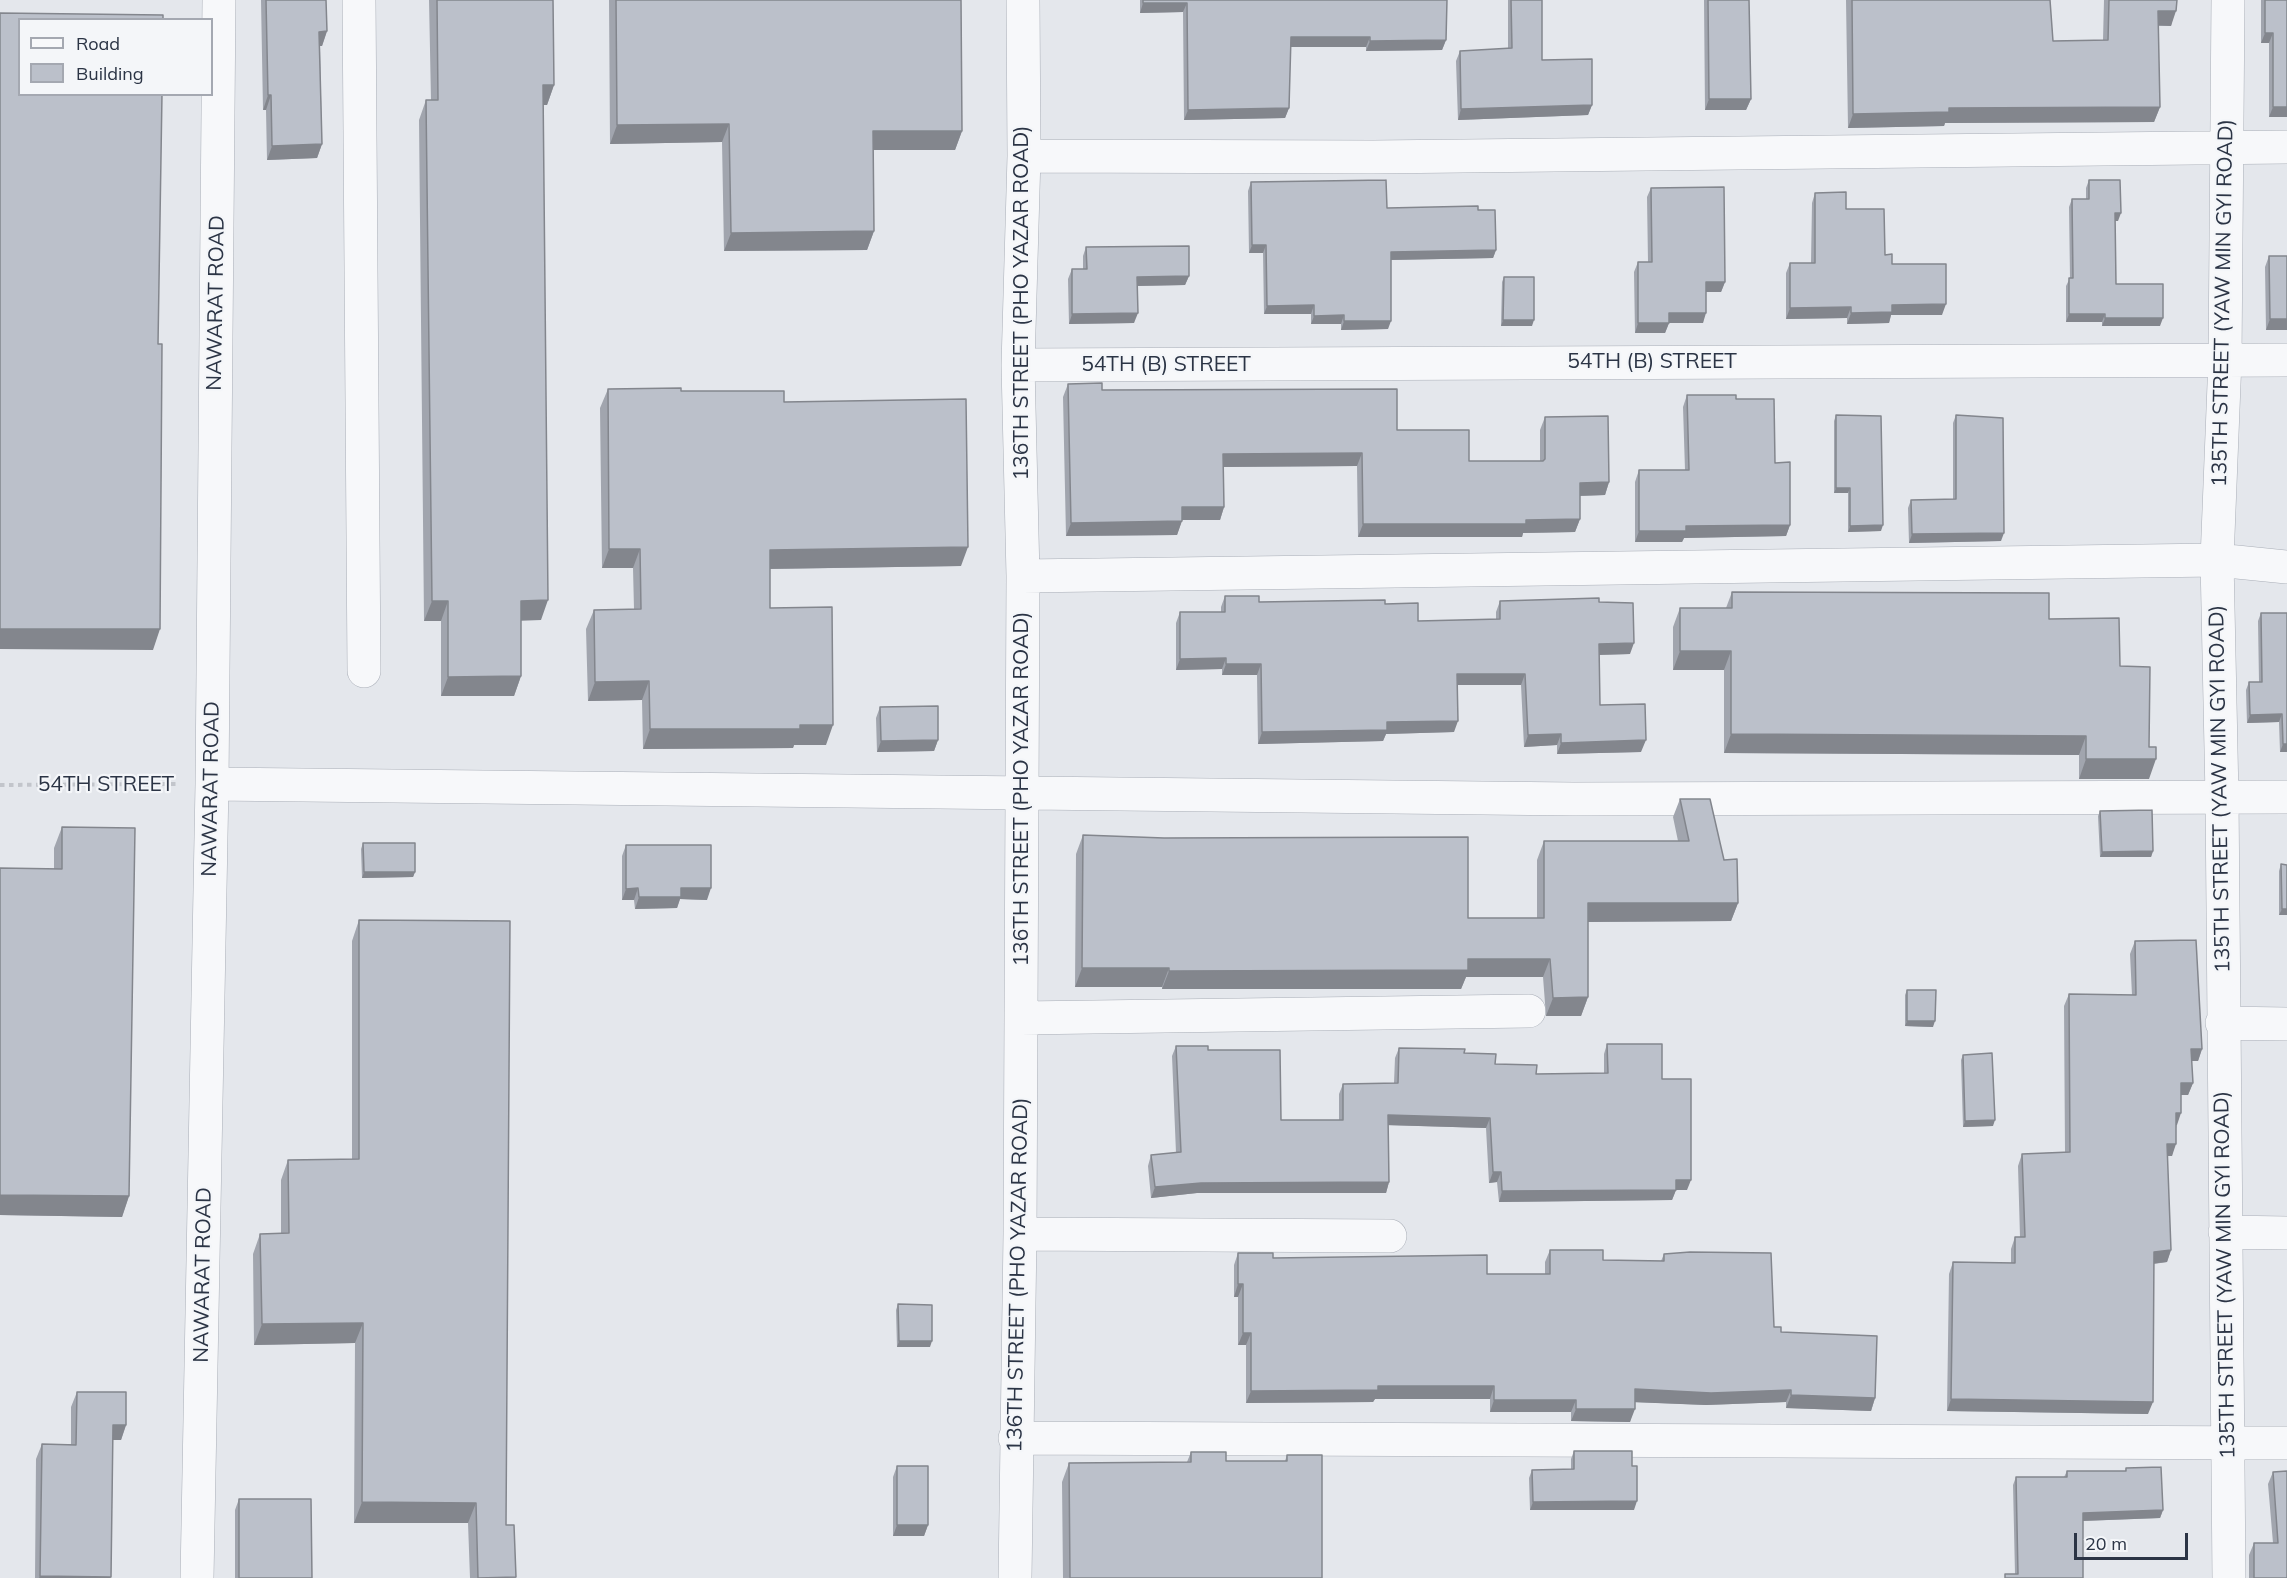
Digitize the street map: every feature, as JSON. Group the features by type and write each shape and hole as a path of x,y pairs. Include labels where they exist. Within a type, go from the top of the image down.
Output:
{"street":[{"name":"NAWARAT ROAD","path":"197,1578 212,784 219,0"},
{"path":"359,0 364,671"},
{"name":"136TH STREET (PHO YAZAR ROAD)","path":"1015,1578 1015,1438 1020,1234 1023,576 1017,365 1024,156 1023,0"},
{"name":"135TH STREET (YAW MIN GYI ROAD)","path":"2228,0 2224,359 2217,560 2222,797 2222,1023 2229,1578"},
{"path":"1024,156 1373,157 2287,147"},
{"name":"54TH (B) STREET","path":"1017,365 2287,360"},
{"path":"1023,576 2217,560 2287,567"},
{"path":"212,784 1574,799 2287,797"},
{"path":"1021,1018 1528,1011"},
{"path":"2222,1023 2287,1024"},
{"path":"2224,1232 2287,1233"},
{"path":"1020,1234 1390,1236"},
{"path":"1015,1438 2287,1443"}],"path":[{"name":"54TH STREET","path":"0,785 212,784"}],"building":[{"path":"266,0 326,0 327,31 319,32 322,144 272,146 271,95 268,95"},
{"path":"437,0 553,0 554,85 543,85 548,600 521,601 521,676 448,677 448,601 432,601 426,100 438,100"},
{"path":"616,0 961,0 962,131 873,131 874,231 731,233 729,124 617,125"},
{"path":"1143,0 1447,0 1446,40 1370,41 1370,37 1291,37 1289,108 1188,110 1187,3 1143,3"},
{"path":"1511,0 1542,0 1542,60 1592,59 1592,105 1461,109 1460,51 1512,48"},
{"path":"1708,0 1749,0 1751,99 1709,99"},
{"path":"1852,0 2050,0 2053,41 2108,40 2109,0 2177,0 2176,11 2158,11 2160,107 1949,108 1949,112 1853,114"},
{"path":"2265,0 2287,0 2287,107 2273,107 2273,33 2265,33"},
{"path":"0,13 163,15 163,18 18,18 18,96 162,96 158,344 162,344 160,629 0,629"},
{"path":"1386,180 1387,208 1478,206 1478,210 1495,210 1496,250 1391,252 1391,321 1344,321 1344,315 1314,316 1314,305 1267,306 1266,245 1252,245 1251,182"},
{"path":"2089,180 2120,180 2121,213 2115,213 2116,284 2163,284 2163,318 2105,318 2105,314 2069,314 2069,278 2073,278 2072,199 2089,199"},
{"path":"1724,187 1725,282 1706,282 1706,313 1669,313 1669,323 1638,323 1638,262 1652,262 1651,188"},
{"path":"1846,192 1846,209 1884,209 1885,255 1892,254 1892,264 1946,264 1946,304 1892,305 1892,312 1851,313 1851,307 1790,308 1790,263 1815,263 1815,193"},
{"path":"1189,246 1189,276 1137,277 1138,313 1072,314 1072,269 1087,269 1086,247"},
{"path":"2269,256 2287,256 2287,319 2270,319"},
{"path":"1504,277 1534,277 1534,320 1503,320"},
{"path":"1102,383 1102,390 1397,389 1397,430 1469,430 1469,461 1543,461 1545,459 1545,417 1608,416 1609,482 1580,483 1580,519 1526,520 1526,524 1363,524 1362,453 1223,454 1224,507 1182,507 1182,521 1071,523 1068,384"},
{"path":"681,388 681,391 784,391 784,402 966,399 968,547 770,550 770,608 832,607 833,725 800,725 800,729 650,729 649,681 595,682 594,610 641,609 640,549 609,549 608,389"},
{"path":"1687,395 1736,395 1736,399 1774,399 1775,463 1790,462 1790,525 1686,526 1686,531 1639,531 1639,470 1689,470"},
{"path":"1836,415 1881,416 1883,525 1850,526 1850,488 1836,488"},
{"path":"1956,415 2003,418 2004,533 1912,534 1911,500 1956,499"},
{"path":"1732,592 2049,593 2049,619 2119,618 2120,666 2150,667 2149,747 2156,747 2156,759 2086,759 2086,736 1731,734 1731,651 1680,651 1680,608 1732,608"},
{"path":"1225,596 1259,596 1259,602 1385,600 1385,604 1418,603 1418,621 1500,619 1500,601 1599,598 1599,602 1633,603 1634,643 1599,644 1600,705 1645,704 1646,740 1561,743 1561,734 1528,735 1525,674 1457,674 1458,721 1387,722 1387,730 1262,732 1261,664 1226,664 1226,658 1180,659 1180,612 1225,612"},
{"path":"2261,613 2287,613 2287,744 2283,744 2282,714 2250,715 2249,682 2262,682"},
{"path":"938,706 938,740 881,741 880,707"},
{"path":"1680,799 1710,799 1724,860 1737,859 1738,903 1588,903 1588,997 1553,998 1550,959 1468,959 1468,970 1169,971 1169,968 1082,968 1083,835 1164,838 1468,837 1468,918 1544,918 1544,841 1689,841"},
{"path":"2152,810 2153,851 2102,852 2100,811"},
{"path":"62,827 135,828 129,1196 0,1195 0,868 62,869"},
{"path":"363,843 415,843 415,872 364,872"},
{"path":"626,845 711,845 711,888 681,888 681,897 639,897 638,888 626,889"},
{"path":"2281,864 2287,865 2287,909 2282,909"},
{"path":"359,920 510,921 506,1525 514,1525 516,1577 478,1578 476,1503 362,1502 363,1323 262,1324 260,1234 289,1233 288,1160 359,1159"},
{"path":"2196,940 2202,1049 2191,1049 2193,1083 2181,1083 2181,1113 2176,1113 2176,1144 2167,1144 2171,1250 2154,1252 2153,1402 1951,1399 1953,1262 2015,1263 2015,1237 2025,1237 2022,1154 2070,1152 2069,994 2136,995 2135,941"},
{"path":"1907,990 1936,990 1935,1021 1907,1021"},
{"path":"1607,1044 1662,1044 1662,1079 1691,1079 1691,1180 1676,1180 1676,1190 1502,1191 1501,1172 1493,1172 1490,1118 1388,1115 1389,1182 1201,1183 1155,1187 1151,1155 1181,1152 1176,1046 1208,1046 1208,1050 1280,1050 1281,1120 1343,1120 1343,1084 1398,1083 1399,1048 1465,1049 1464,1053 1496,1054 1495,1064 1537,1065 1536,1074 1608,1073"},
{"path":"1992,1053 1995,1120 1965,1121 1963,1055"},
{"path":"1550,1250 1603,1250 1603,1260 1664,1261 1664,1254 1690,1252 1771,1253 1774,1327 1781,1327 1781,1332 1877,1336 1875,1398 1791,1395 1791,1390 1711,1393 1635,1389 1635,1409 1576,1409 1576,1400 1494,1400 1494,1386 1378,1386 1378,1390 1251,1391 1251,1333 1243,1333 1243,1284 1238,1284 1238,1253 1273,1253 1273,1258 1487,1255 1487,1274 1550,1274"},
{"path":"898,1304 932,1305 932,1341 899,1341"},
{"path":"77,1392 126,1392 126,1425 113,1425 111,1577 40,1576 42,1444 76,1445"},
{"path":"1574,1451 1632,1451 1632,1466 1637,1466 1637,1501 1533,1502 1532,1470 1574,1469"},
{"path":"1191,1452 1226,1452 1226,1461 1287,1461 1287,1455 1322,1455 1322,1578 1070,1578 1069,1463 1191,1462"},
{"path":"897,1466 928,1466 928,1525 897,1525"},
{"path":"2161,1467 2163,1510 2083,1513 2083,1578 2005,1578 2005,1574 2018,1574 2016,1477 2067,1477 2067,1471 2126,1471 2126,1468"},
{"path":"2287,1471 2287,1578 2254,1578 2254,1543 2278,1543 2273,1472"},
{"path":"239,1499 311,1499 312,1578 239,1578"}]}
